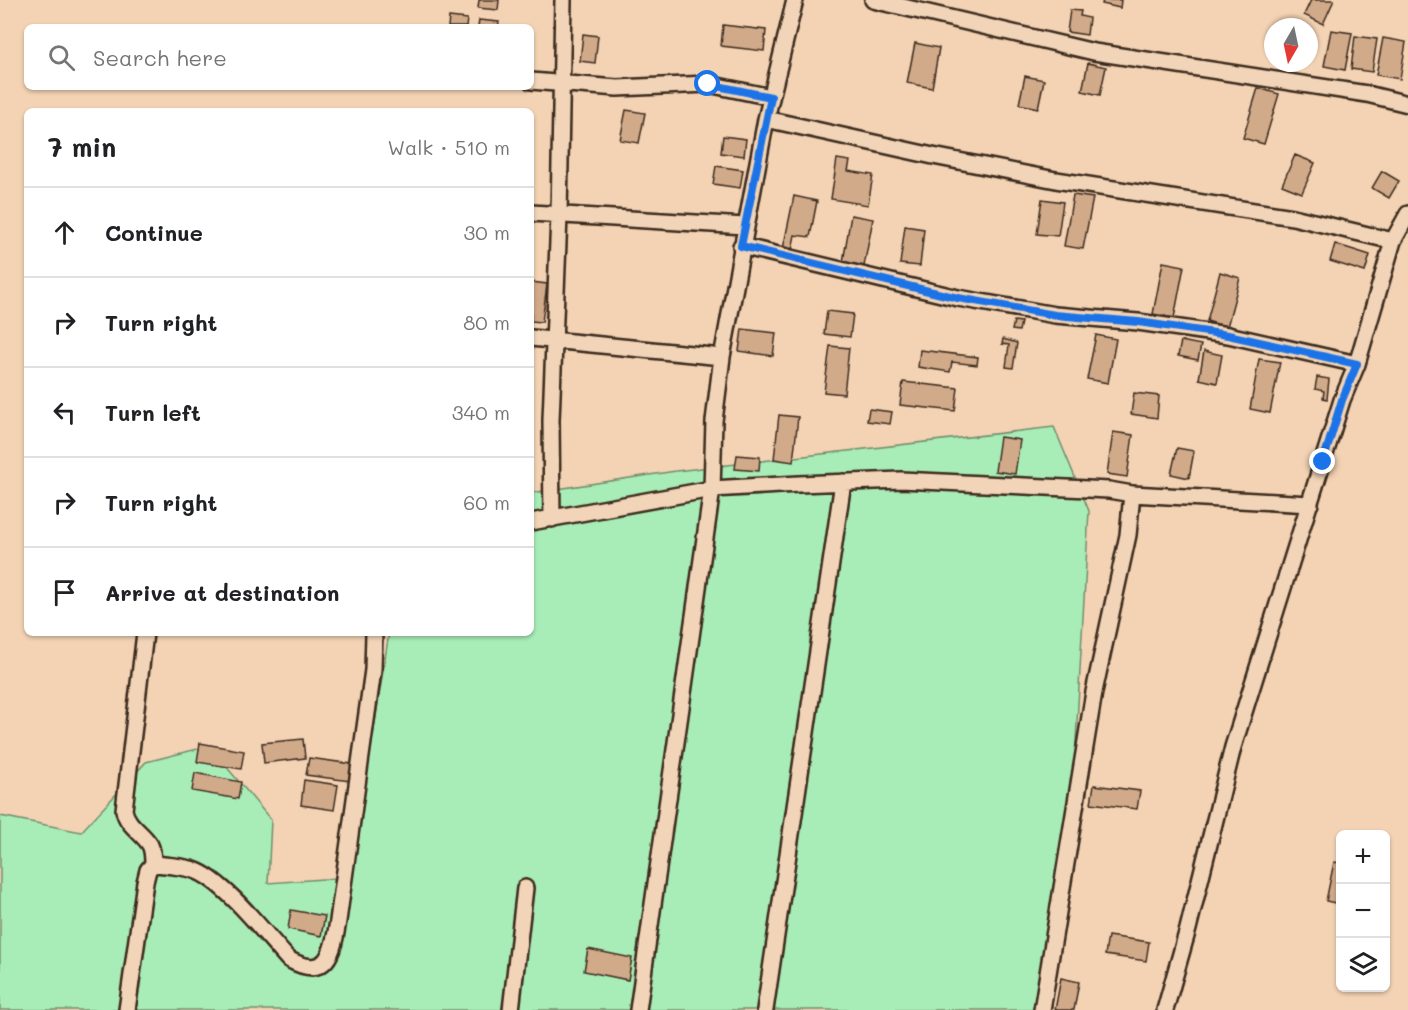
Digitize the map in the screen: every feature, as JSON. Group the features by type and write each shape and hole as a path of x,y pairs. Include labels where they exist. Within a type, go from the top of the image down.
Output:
{"street":[{"path":"552,519 551,420 559,216 563,0"},
{"path":"638,1010 712,489 714,421 722,357 766,119 795,0"},
{"path":"873,0 1094,51 1367,94 1408,104"},
{"path":"534,81 617,88 708,84 771,97"},
{"path":"766,119 933,156 1056,180 1293,217 1394,241"},
{"path":"534,213 745,226"},
{"path":"1166,1010 1233,747 1342,400 1357,364 1394,241 1408,214"},
{"path":"741,246 958,298 1055,315 1138,322 1228,335 1357,364"},
{"path":"534,338 722,357"},
{"path":"534,522 712,489 901,480 1109,490 1132,494 1310,504"},
{"path":"765,1010 843,482"},
{"path":"1042,1010 1094,692 1128,535 1132,494"},
{"path":"127,1010 145,882 148,870 153,864 152,851 148,843 125,818 124,810 145,636"},
{"path":"153,864 196,870 213,880 288,959 302,967 316,966 327,959 334,949 373,670 374,636"},
{"path":"512,1010 525,888"}],"green space":[{"path":"1054,427 1089,511 1070,846 1046,1010 0,1010 0,816 81,832 146,762 209,746 271,820 268,883 351,877 389,636 534,636 534,493 676,471"}],"building":[{"path":"479,0 499,0 498,10 478,8"},
{"path":"1103,0 1121,0 1120,8 1102,4"},
{"path":"1311,0 1334,0 1323,24 1318,22 1318,18 1304,15"},
{"path":"1070,10 1081,11 1080,16 1089,18 1087,35 1067,32"},
{"path":"449,17 467,19 466,24 448,24"},
{"path":"479,20 499,22 499,24 478,24"},
{"path":"723,25 766,30 764,51 721,46"},
{"path":"1331,30 1352,33 1345,70 1324,66"},
{"path":"583,34 598,36 595,63 580,61"},
{"path":"1355,36 1377,39 1372,72 1351,69"},
{"path":"1383,38 1406,42 1400,79 1376,75"},
{"path":"915,43 939,48 932,88 907,83"},
{"path":"1088,63 1106,67 1100,95 1082,91"},
{"path":"1025,76 1044,80 1038,108 1019,104"},
{"path":"1258,88 1279,94 1264,144 1243,138"},
{"path":"626,110 645,113 639,143 620,140"},
{"path":"723,136 746,139 744,156 721,153"},
{"path":"1295,155 1315,163 1302,193 1282,185"},
{"path":"837,159 850,161 848,171 873,175 868,205 831,199"},
{"path":"716,166 743,170 740,188 713,184"},
{"path":"1382,171 1399,181 1389,198 1372,188"},
{"path":"1073,195 1093,198 1083,249 1064,246"},
{"path":"794,196 817,201 810,237 795,235 792,250 783,249"},
{"path":"1042,199 1063,202 1058,236 1037,234"},
{"path":"851,215 873,219 864,266 843,262"},
{"path":"905,226 924,229 920,266 900,264"},
{"path":"1335,244 1370,255 1365,272 1330,261"},
{"path":"1163,262 1184,266 1174,318 1153,314"},
{"path":"1220,272 1240,278 1227,327 1207,321"},
{"path":"534,282 547,284 542,322 534,321"},
{"path":"827,311 853,314 850,337 824,334"},
{"path":"1014,321 1021,322 1019,331 1012,330"},
{"path":"742,329 776,333 773,356 739,351"},
{"path":"1096,335 1116,339 1108,383 1087,379"},
{"path":"1003,339 1017,343 1013,368 1006,367 1009,345 1002,344"},
{"path":"1181,341 1201,345 1198,360 1178,356"},
{"path":"830,346 849,348 844,394 824,392"},
{"path":"920,350 978,357 977,365 952,362 950,372 918,367"},
{"path":"1204,351 1222,355 1217,383 1199,379"},
{"path":"1259,359 1280,362 1270,413 1250,409"},
{"path":"1317,377 1329,379 1327,399 1323,398 1324,391 1315,389"},
{"path":"903,382 958,388 955,411 900,405"},
{"path":"1134,393 1159,396 1157,418 1131,414"},
{"path":"869,409 892,412 890,424 867,421"},
{"path":"779,415 798,417 793,462 774,459"},
{"path":"1113,432 1133,435 1127,477 1107,474"},
{"path":"1000,437 1020,440 1015,474 995,471"},
{"path":"1177,448 1194,451 1189,478 1171,474"},
{"path":"737,455 760,457 759,471 735,469"},
{"path":"303,739 305,758 264,763 262,743"},
{"path":"200,743 244,751 241,769 197,762"},
{"path":"309,758 352,764 350,781 306,775"},
{"path":"195,773 241,782 238,799 192,791"},
{"path":"304,780 338,785 334,810 301,805"},
{"path":"1094,785 1140,791 1137,809 1091,803"},
{"path":"1334,862 1336,862 1336,903 1326,901"},
{"path":"291,910 325,916 321,936 288,929"},
{"path":"1108,936 1149,942 1146,961 1105,955"},
{"path":"588,949 632,958 628,980 584,971"},
{"path":"1061,978 1079,982 1074,1010 1055,1010"}],"route":[{"path":"708,84 771,97 741,246 958,298 1055,315 1138,322 1228,335 1357,364 1342,400 1323,462"}]}
